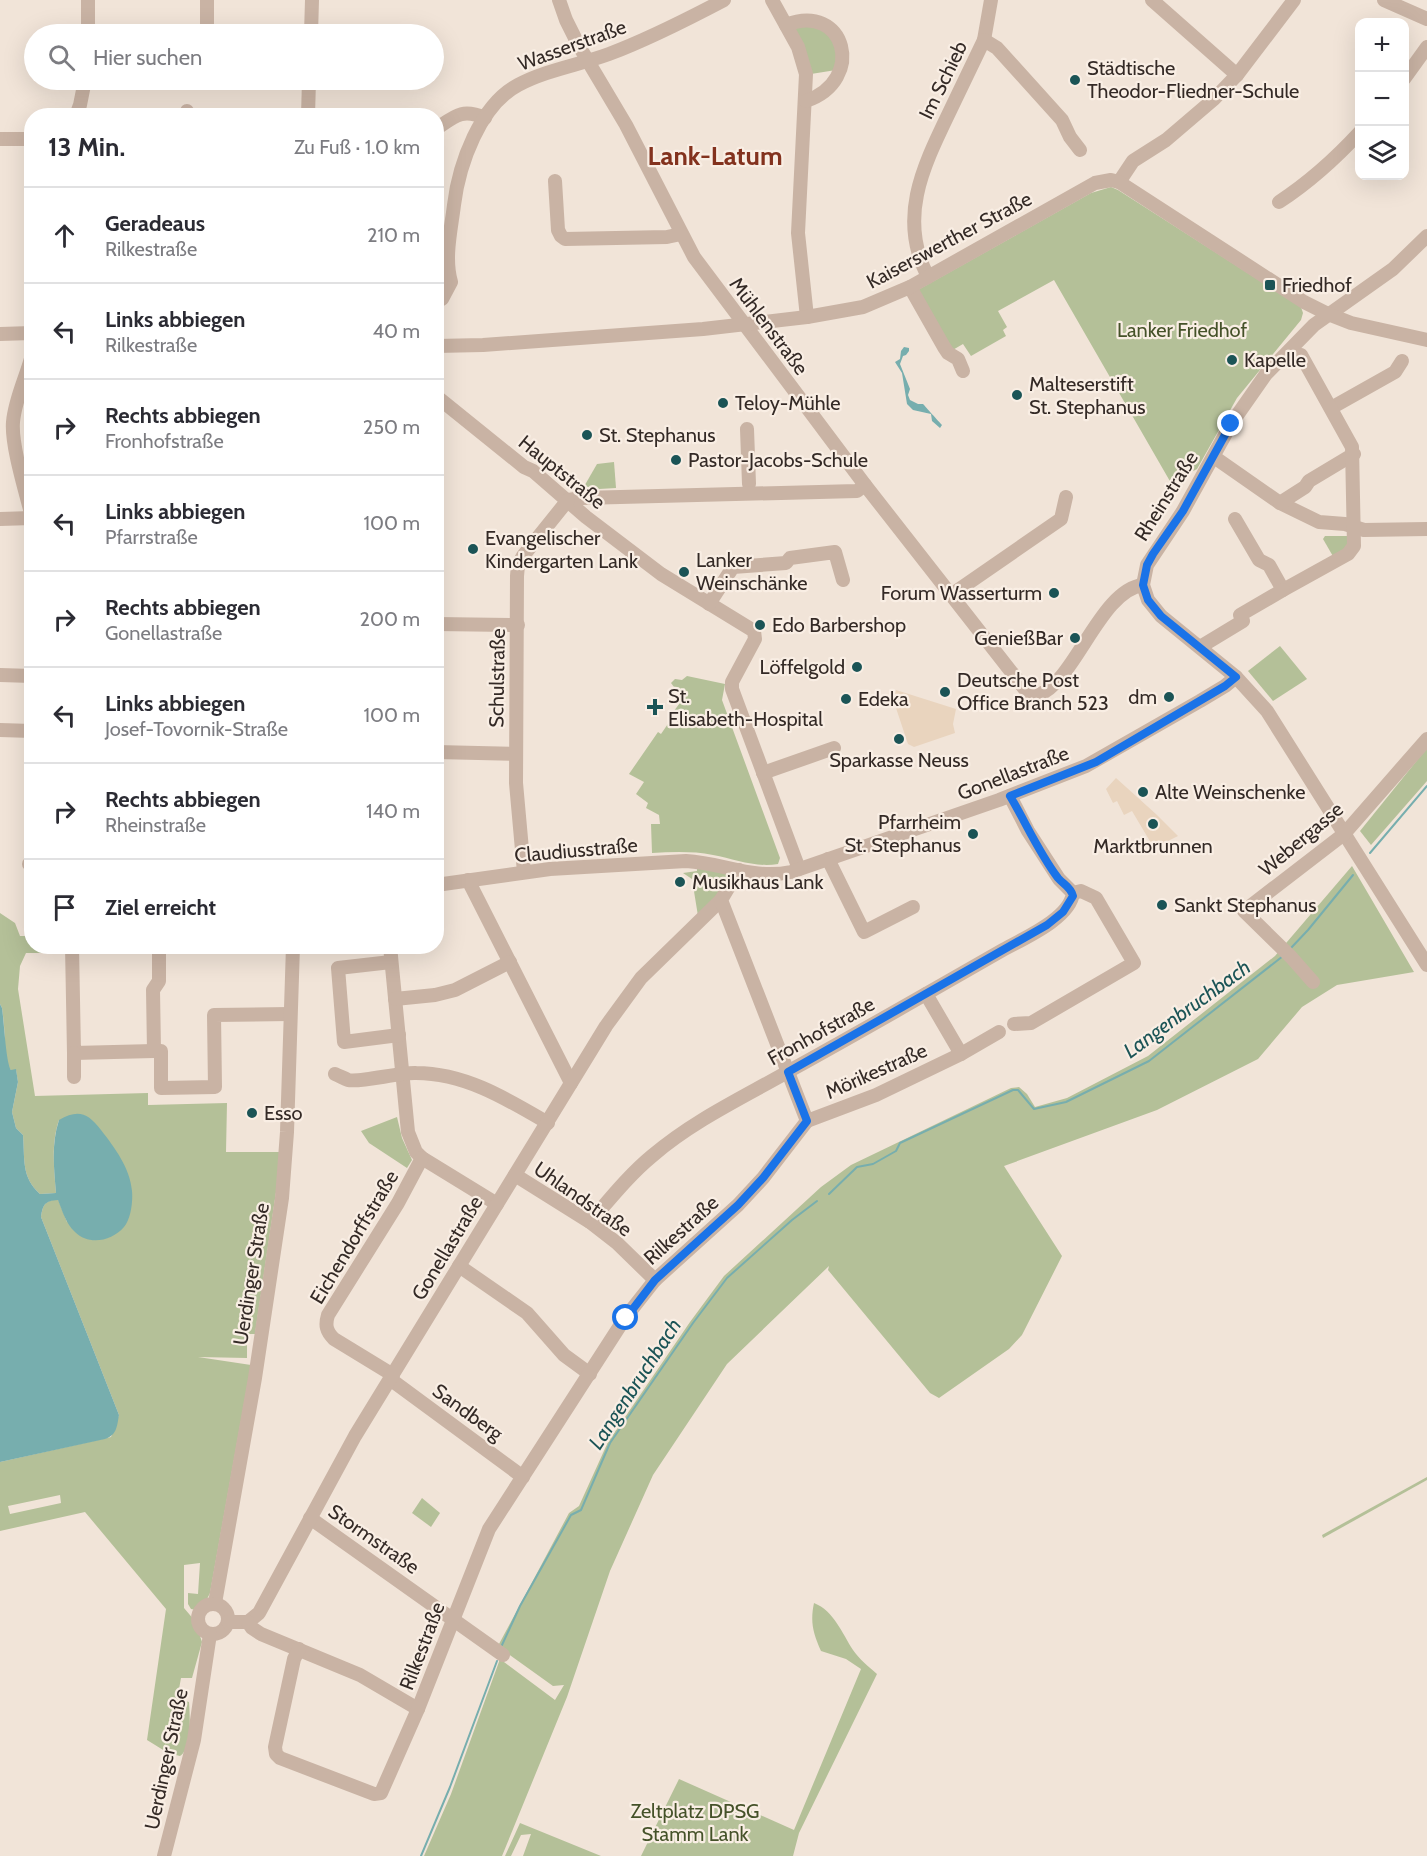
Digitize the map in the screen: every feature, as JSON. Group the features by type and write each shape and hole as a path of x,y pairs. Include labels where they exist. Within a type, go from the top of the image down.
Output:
{"street":[{"path":"88,0 88,24"},
{"path":"207,0 207,24"},
{"path":"311,24 312,0"},
{"name":"Mühlenstraße","path":"559,0 566,20 626,124 694,257 865,486 1027,692 1033,695 1041,694 1055,683 1097,624 1126,591 1134,586 1143,585"},
{"name":"Wasserstraße","path":"444,295 451,282 447,268 460,175 475,133 501,97 518,85 536,77 644,40 724,0"},
{"path":"772,0 803,61 807,74 798,233 807,317"},
{"path":"984,40 991,0"},
{"path":"1152,0 1236,75"},
{"path":"1294,0 1236,75 1214,99 1166,140 1133,161 1119,182 1304,302 1328,314 1377,331 1427,340"},
{"path":"1384,0 1427,19"},
{"path":"786,26 798,21 815,20 832,31 842,48 843,58 838,78 821,94 806,101"},
{"name":"Im Schieb","path":"928,277 918,249 914,228 920,178 984,40 998,48 1062,120 1070,137 1080,150"},
{"path":"1409,72 1427,46"},
{"path":"79,108 83,90"},
{"path":"308,108 309,90"},
{"path":"444,124 465,112 485,118"},
{"path":"1279,202 1323,168 1355,136"},
{"path":"0,139 24,139"},
{"name":"Kaiserswerther Straße","path":"444,346 483,345 743,325 863,307 910,287 1095,183 1111,180 1119,182"},
{"path":"555,181 558,230 566,239 667,237 681,234"},
{"name":"Rheinstraße","path":"1143,585 1150,559 1183,511 1231,424 1266,374 1299,339 1328,314 1393,269 1427,236"},
{"path":"910,287 944,347 948,353 958,359 963,371"},
{"path":"0,334 24,333"},
{"path":"1200,647 1244,621 1240,615 1350,552 1354,546 1354,454 1347,435 1301,355"},
{"path":"1331,408 1395,372 1402,361"},
{"path":"24,379 6,423 15,441 24,482"},
{"name":"Hauptstraße","path":"444,402 661,574 752,629 756,635 732,682 732,689 763,773"},
{"path":"747,429 749,484"},
{"path":"1280,503 1305,487 1309,481 1354,454"},
{"path":"1214,457 1280,503 1318,522 1345,524 1364,530 1427,530"},
{"path":"568,500 857,491 865,486"},
{"path":"951,595 1062,519 1066,497"},
{"name":"Schulstraße","path":"524,872 518,816 516,754 518,565 568,500"},
{"path":"0,519 24,518"},
{"path":"1235,519 1259,560 1269,565 1283,590"},
{"path":"709,604 733,567 786,563 790,558 835,552 843,580"},
{"path":"1143,585 1148,600 1161,616 1236,677 1266,711 1427,965"},
{"path":"444,624 518,625"},
{"path":"0,675 24,676"},
{"name":"Gonellastraße","path":"718,865 763,875 780,874 828,860 1010,796 1096,762 1225,686 1236,677"},
{"path":"0,730 24,731"},
{"name":"Webergasse","path":"1312,982 1291,957 1244,911 1344,834 1427,739"},
{"path":"799,869 763,773 834,747"},
{"path":"444,752 516,754"},
{"path":"1010,796 1059,879 1070,890 1082,891 1096,898 1134,963 1032,1023 1014,1024"},
{"path":"828,860 864,932 913,907"},
{"name":"Claudiusstraße","path":"444,884 524,872 590,866 686,861 718,865"},
{"path":"738,870 721,900 807,1121"},
{"path":"468,880 571,1083"},
{"name":"Fronhofstraße","path":"590,1222 634,1172 675,1138 708,1115 1047,925 1063,912 1071,900 1070,890"},
{"name":"Gonellastraße","path":"248,1622 260,1612 339,1464 606,1026 640,978 721,900"},
{"path":"72,954 74,1077"},
{"path":"154,1051 153,990 159,981 159,954"},
{"name":"Uerdinger Straße","path":"164,1856 194,1740 210,1634 201,1628 198,1617 204,1606 215,1603 255,1378 282,1198 287,1132 292,954"},
{"name":"Eichendorffstraße","path":"390,954 408,1132 416,1152 422,1158 497,1204"},
{"path":"391,962 338,968 344,1042 399,1035"},
{"path":"394,999 455,990 510,962"},
{"name":"Mörikestraße","path":"926,994 961,1054"},
{"path":"74,1053 161,1051 161,1088 215,1087 214,1015 290,1014"},
{"name":"Mörikestraße","path":"807,1121 876,1095 961,1054 999,1032"},
{"path":"335,1074 350,1080 403,1073 436,1074 482,1087 548,1123"},
{"name":"Rilkestraße","path":"299,1649 294,1659 275,1748 276,1754 280,1758 378,1794 385,1787 418,1709 489,1529 626,1318 655,1280 738,1205 763,1178 807,1121"},
{"name":"Eichendorffstraße","path":"392,1377 334,1339 328,1333 326,1322 328,1315 398,1203 422,1158"},
{"name":"Uhlandstraße","path":"515,1175 590,1222 655,1280"},
{"path":"459,1266 527,1313 564,1355 590,1374"},
{"name":"Sandberg","path":"392,1377 523,1477"},
{"name":"Stormstraße","path":"310,1518 503,1655"},
{"path":"210,1634 222,1632 228,1622 227,1612 215,1603"},
{"path":"228,1622 248,1622 261,1634 360,1674 418,1709"}],"green space":[{"path":"798,25 823,28 837,45 836,70 811,74 794,29"},
{"name":"Lanker Friedhof","path":"1111,187 1301,307 1303,313 1301,320 1237,398 1197,469 1171,483 1054,280 998,311 1007,327 1003,330 1006,336 971,356 963,344 951,351 916,291 1091,193"},
{"path":"614,462 616,488 582,490 597,464"},
{"path":"1325,536 1351,536 1350,546 1334,558 1323,539"},
{"path":"1280,646 1307,679 1273,701 1248,671"},
{"path":"687,676 725,684 722,700 780,858 778,864 754,864 698,853 652,853 651,824 660,824 659,815 646,808 648,803 636,794 644,782 629,774 658,732 661,734 672,718 670,716 683,699 671,683 675,679 682,680"},
{"path":"1427,748 1427,781 1371,845 1360,831"},
{"path":"1352,866 1414,972 1337,985 1302,1007 1258,1059 1157,1110 1004,1166 1062,1256 1022,1335 1009,1349 939,1398 930,1393 828,1270 829,1266 727,1364 653,1475 610,1571 567,1697 502,1856 424,1856 451,1794 500,1659 555,1700 564,1685 553,1686 504,1651 499,1644 569,1513 579,1506 608,1442 724,1276 821,1187 851,1165 1011,1088 1019,1087 1027,1094 1035,1107 1067,1098 1148,1056 1275,956"},
{"path":"697,868 728,873 730,878 728,884 698,916 692,879 683,873 697,871"},
{"path":"0,913 15,923 20,936 24,936 26,954 20,966 18,989 35,1096 148,1093 148,1105 227,1103 226,1152 280,1152 255,1334 247,1334 247,1358 198,1357 251,1365 210,1593 205,1603 196,1610 191,1609 188,1604 188,1593 198,1594 200,1563 184,1565 184,1608 195,1621 202,1642 192,1678 181,1678 179,1689 187,1690 185,1701 189,1702 190,1724 187,1746 180,1756 168,1753 147,1740 166,1609 85,1512 0,1531 0,1462 111,1437 119,1415 41,1217 45,1204 58,1199 67,1222 59,1120 54,1147 56,1193 40,1194 27,1174 23,1135 16,1128 12,1112 18,1082 16,1070 8,1067 0,1004","holes":["60,1495 61,1503 10,1514 8,1506"]},
{"path":"397,1117 402,1138 412,1160 407,1168 369,1143 361,1131"},
{"path":"1427,1477 1427,1480 1323,1538 1322,1535"},
{"path":"422,1498 440,1513 431,1527 412,1513"},
{"name":"Zeltplatz DPSG Stamm Lank","path":"814,1603 827,1611 855,1653 877,1674 799,1833 793,1856 641,1856 679,1779 794,1830 861,1669 846,1659 821,1651 813,1627"},
{"path":"520,1823 601,1856 523,1856 531,1834 521,1835 511,1856 505,1856"}],"shaded area":[{"path":"896,690 956,709 953,724 955,733 914,747 908,744 894,702 896,701 894,694"},
{"path":"1116,778 1178,836 1154,848 1132,811 1124,815 1117,801 1113,803 1106,789"}],"water":[{"path":"904,347 909,348 909,351 903,356 900,364 910,389 908,395 910,400 923,404 942,425 940,428 932,421 931,414 913,410 907,404 902,373 895,362 900,359"},
{"path":"0,1004 9,1066 11,1070 16,1069 18,1082 12,1112 16,1128 23,1135 25,1167 34,1188 40,1194 56,1193 54,1157 56,1129 59,1120 82,1114 92,1120 116,1151 128,1174 132,1195 131,1210 124,1227 113,1236 100,1240 87,1239 75,1232 67,1221 58,1200 45,1204 41,1217 119,1415 116,1430 105,1439 0,1462"}],"waterway":[{"name":"Langenbruchbach","path":"1370,853 1427,786"},
{"name":"Langenbruchbach","path":"1290,949 1353,875"},
{"name":"Langenbruchbach","path":"829,1194 857,1167 873,1164 896,1151 900,1143 1013,1090 1018,1090 1034,1109 1066,1102 1149,1061 1283,956"},
{"name":"Langenbruchbach","path":"502,1645 520,1606 571,1515 581,1510 610,1443 693,1323 727,1278 792,1220 817,1201"},
{"name":"Langenbruchbach","path":"421,1856 450,1787 497,1661"}],"place":[{"name":"Städtische Theodor-Fliedner-Schule","path":"1075,80"},
{"name":"Friedhof","path":"1270,285"},
{"name":"Kapelle","path":"1232,360"},
{"name":"Malteserstift St. Stephanus","path":"1017,395"},
{"name":"Teloy-Mühle","path":"723,403"},
{"name":"St. Stephanus","path":"587,435"},
{"name":"Pastor-Jacobs-Schule","path":"676,460"},
{"name":"Evangelischer Kindergarten Lank","path":"473,549"},
{"name":"Lanker Weinschänke","path":"684,572"},
{"name":"Forum Wasserturm","path":"1054,593"},
{"name":"Edo Barbershop","path":"760,625"},
{"name":"GenießBar","path":"1075,638"},
{"name":"Löffelgold","path":"857,667"},
{"name":"Deutsche Post Office Branch 523","path":"945,692"},
{"name":"dm","path":"1169,697"},
{"name":"Edeka","path":"846,699"},
{"name":"St. Elisabeth-Hospital","path":"655,707"},
{"name":"Sparkasse Neuss","path":"899,739"},
{"name":"Alte Weinschenke","path":"1143,792"},
{"name":"Marktbrunnen","path":"1153,824"},
{"name":"Pfarrheim St. Stephanus","path":"973,834"},
{"name":"Musikhaus Lank","path":"680,882"},
{"name":"Sankt Stephanus","path":"1162,905"},
{"name":"Esso","path":"252,1113"}],"district":[{"name":"Lank-Latum","path":"715,156"}],"route":[{"path":"626,1318 655,1280 738,1205 763,1178 807,1121 788,1072 1047,925 1068,906 1073,896 1072,890 1059,879 1028,831 1010,796 1096,762 1225,686 1236,677 1161,616 1148,600 1143,585 1147,565 1153,554 1183,511 1231,424"}]}
